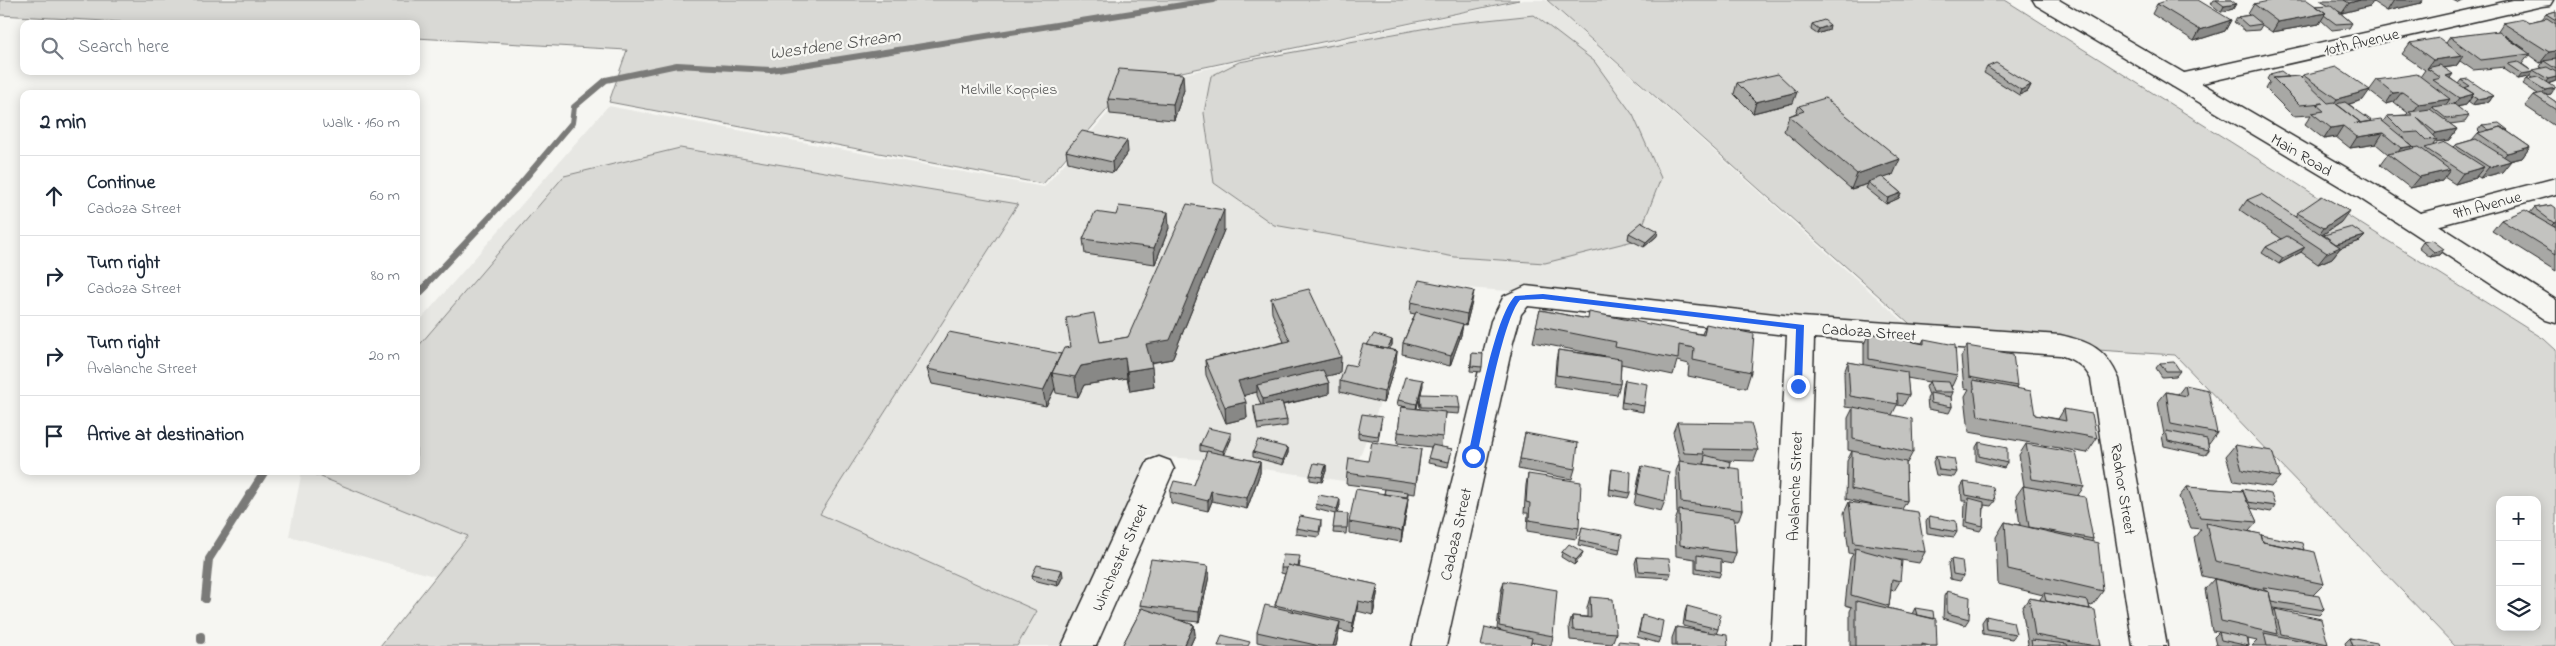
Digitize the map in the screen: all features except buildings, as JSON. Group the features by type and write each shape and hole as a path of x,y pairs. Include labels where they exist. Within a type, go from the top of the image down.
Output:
{"street":[{"name":"Main Road","path":"2044,0 2187,80 2556,299"},
{"name":"Main Road","path":"2063,0 2187,80"},
{"name":"10th Avenue","path":"2187,80 2542,0"},
{"name":"9th Avenue","path":"2424,220 2556,186"},
{"name":"Main Road","path":"2424,220 2556,313"},
{"name":"Cadoza Street","path":"1429,646 1499,342 1511,305 1518,298 1543,296 1801,327 2050,344 2073,348"},
{"name":"Avalanche Street","path":"1788,646 1801,327"},
{"name":"Radnor Street","path":"2073,348 2095,360 2100,366 2105,379 2150,646"},
{"name":"Winchester Street","path":"1079,646 1159,469"}],"shaded area":[{"path":"1524,0 1546,0 1924,340 1521,292 1425,285 1350,482 1197,459 1148,456 1062,646 403,646 459,583 289,536 301,475 420,475 420,320 608,106 1044,187 1132,85"}],"green space":[{"name":"Melville Koppies","path":"0,0 1519,0 1130,83 1043,184 609,102 627,50 420,38 420,20 88,20 0,15"},
{"path":"1547,0 2005,0 2544,339 2556,350 2556,646 2455,646 2175,355 1927,339"},
{"path":"1534,15 1594,61 1633,115 1661,178 1637,240 1545,263 1455,257 1274,225 1214,183 1204,113 1211,76 1239,62 1449,24"},
{"path":"680,148 1018,204 820,514 1037,611 1017,646 380,646 468,536 316,475 420,475 420,344 564,176"}],"waterway":[{"name":"Westdene Stream","path":"424,287 517,188 572,123 574,107 606,80 677,65 771,70 1214,0"},
{"path":"420,292 426,286"},
{"path":"205,599 209,559 262,475"}],"route":[{"path":"1473,456 1507,315 1511,305 1518,298 1526,296 1543,296 1801,327 1798,386"}]}
